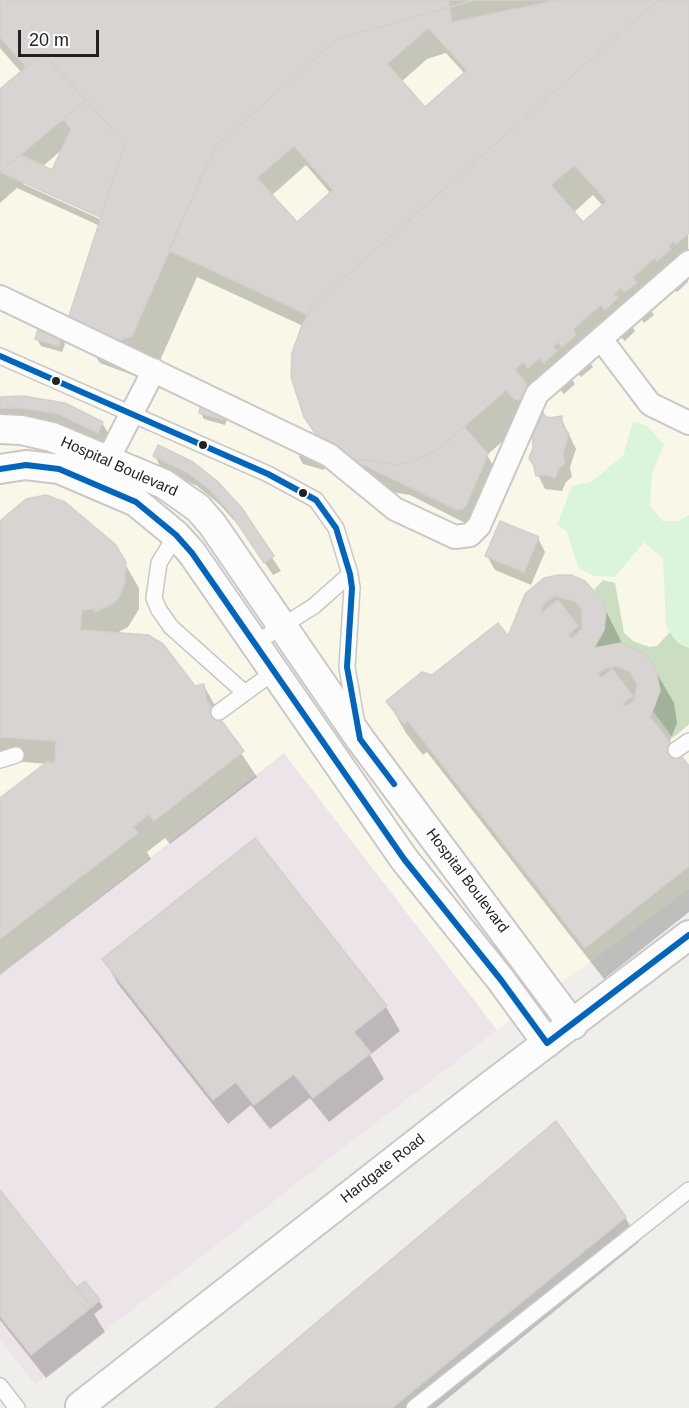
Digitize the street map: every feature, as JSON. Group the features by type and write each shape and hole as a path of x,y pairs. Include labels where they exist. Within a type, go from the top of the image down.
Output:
{"street":[{"path":"0,297 329,455 395,509 455,537 470,535 479,526 537,394 689,262"},
{"path":"601,339 650,404 689,423"},
{"path":"94,484 109,460 154,370"},
{"name":"Hospital Boulevard","path":"0,429 21,430 52,437 164,484 198,508 360,739 573,1025"},
{"name":"Hospital Boulevard","path":"0,469 26,465 59,469 136,502 176,536 192,553 404,859 501,980 547,1043"},
{"name":"Hardgate Road","path":"80,1406 689,935"}],"lane":[{"name":"Hospital Boulevard","path":"0,356 268,474 316,500 336,528 350,574 352,588 347,667 360,739"},
{"path":"176,536 159,563 154,598 159,610 171,627 245,693"},
{"path":"254,644 314,606 350,574"},
{"path":"219,712 274,671"},
{"path":"0,760 16,755"},
{"path":"414,1408 689,1190"},
{"path":"0,1386 17,1408"}],"shaded area":[{"path":"0,0 689,0 689,889 497,1030 284,753 0,975"},
{"path":"284,753 497,1030 35,1384 0,1340 0,975"}],"green space":[{"path":"633,422 646,425 664,444 652,474 650,505 662,521 679,521 689,515 689,648 678,643 666,626 663,558 644,542 615,577 594,576 578,567 567,531 557,525 572,486 591,482 623,456"},
{"path":"603,580 615,583 624,633 633,641 649,647 657,646 670,632 678,643 689,648 689,724 673,738 653,711 660,691 659,681 650,659 621,643 594,648 604,630 606,613 603,602 594,590"}],"building":[{"path":"0,0 474,0 337,39 215,147 132,336 120,340 76,324 69,316 125,143 43,53 26,67 0,37"},
{"path":"448,0 558,0 452,22"},
{"path":"474,0 658,0 313,305 308,315 168,250 215,147 337,39","holes":["428,28 467,70 425,107 387,64","294,146 333,190 297,222 257,178"]},
{"path":"658,0 689,0 689,233 676,244 674,241 668,246 671,249 657,261 655,258 632,278 637,282 625,292 621,288 614,294 618,298 605,310 601,305 573,329 576,335 562,347 558,342 553,347 557,351 544,363 540,358 528,368 523,362 515,369 530,389 523,400 514,399 506,390 440,448 420,459 396,465 353,458 335,451 317,436 304,417 291,377 292,353 313,305","holes":["574,165 607,201 583,222 551,185"]},
{"path":"43,53 86,100 0,172 0,89"},
{"path":"86,100 125,143 100,217 0,172 21,155 52,170 71,129 63,119"},
{"path":"38,329 62,336 59,346 35,339"},
{"path":"23,396 65,403 103,422 98,433 59,414 22,408 0,408 0,397"},
{"path":"201,403 225,409 222,419 199,413"},
{"path":"543,414 549,418 562,416 562,425 569,434 563,453 565,463 559,468 555,478 547,475 536,476 529,458 533,448 532,429 537,427"},
{"path":"464,427 488,454 466,506 457,510 335,451 353,458 396,465 420,459 440,448"},
{"path":"158,445 193,462 217,481 241,507 274,556 264,563 232,515 210,490 188,473 153,456"},
{"path":"46,495 65,502 115,544 126,562 125,583 120,595 114,603 95,612 94,609 82,610 80,630 148,635 163,644 195,686 204,684 206,700 244,751 154,821 149,814 133,827 138,833 0,939 0,798 47,762 55,763 56,741 0,737 0,521 26,499"},
{"path":"500,521 539,537 524,572 485,556"},
{"path":"571,575 585,581 603,602 606,613 604,630 594,648 621,643 650,659 656,669 660,691 650,717 689,766 689,866 585,948 408,721 404,724 386,701 422,672 432,675 498,623 508,636 525,594 544,578","holes":["555,596 575,601 582,610 582,629 571,639 568,635 578,626 558,600 540,614 545,602","617,666 630,672 637,685 634,700 625,707 623,704 633,696 612,669 601,678 598,674 604,669"]},
{"path":"255,838 387,1006 354,1032 371,1053 313,1098 294,1074 254,1105 236,1082 213,1100 102,959"},
{"path":"556,1121 626,1217 392,1408 215,1408"},
{"path":"0,1190 92,1307 31,1355 0,1316"},
{"path":"85,1281 100,1300 92,1307 77,1287"}],"transit line":[{"path":"0,356 268,474 316,500 336,528 350,574 352,588 347,667 360,739 394,784"},
{"path":"0,469 26,465 59,469 136,502 176,535 192,553 404,859 501,980 547,1043 689,935"}]}
